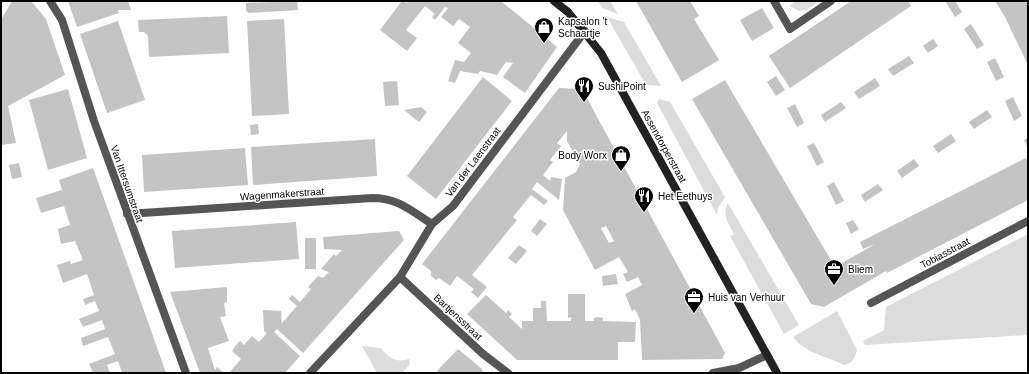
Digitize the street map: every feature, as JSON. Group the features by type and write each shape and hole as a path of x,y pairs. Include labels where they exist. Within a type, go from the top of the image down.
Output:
{"main road":[{"name":"Assendorperstraat","path":"554,1 568,12 585,31 601,53 777,373"}],"street":[{"name":"Van Ittersumstraat","path":"50,1 62,20 94,121 186,373"},
{"path":"774,1 790,29 831,1"},
{"name":"Van der Laenstraat","path":"310,373 400,277 432,224 453,206 585,31"},
{"name":"Wagenmakerstraat","path":"127,214 387,198 400,202 432,224"},
{"name":"Tobiasstraat","path":"871,303 1028,220"},
{"name":"Bartjensstraat","path":"400,277 505,372"},
{"path":"713,373 739,368 768,355"}],"shaded area":[{"path":"598,1 610,1 618,14 602,8"},
{"path":"796,1 820,1 806,10 799,11 789,6"},
{"path":"607,17 624,22 661,86 646,85"},
{"path":"659,99 670,102 725,197 718,208 717,215 657,103"},
{"path":"728,203 799,325 784,334 730,236 734,234 728,223 726,215 726,207"},
{"path":"1028,234 1028,335 865,345 863,341 884,330 886,307"},
{"path":"837,311 857,350 853,360 844,365 810,351 793,337"},
{"path":"362,346 381,348 393,359 409,359 410,364 402,373 377,373"}],"building":[{"path":"12,1 31,1 46,19 65,75 8,106 16,143 1,145 1,20"},
{"path":"68,1 128,1 131,10 118,10 119,13 77,27"},
{"path":"297,1 298,10 249,13 246,11 246,3"},
{"path":"402,1 407,3 409,1 501,1 557,47 525,93 503,77 513,63 506,62 497,75 480,71 478,74 460,71 455,83 448,81 455,60 464,62 471,53 458,43 470,27 459,19 453,26 441,17 448,8 445,7 435,20 432,17 435,14 425,6 406,30 417,38 407,51 380,30"},
{"path":"636,1 690,1 699,16 694,19 719,60 682,82"},
{"path":"851,1 908,1 911,6 790,88 769,56"},
{"path":"945,1 955,1 962,12 955,17"},
{"path":"995,1 1028,1 1028,65 1005,17"},
{"path":"762,8 774,28 752,41 740,20"},
{"path":"227,16 229,53 149,57 148,36 144,32 139,32 138,20"},
{"path":"284,19 289,114 252,116 247,21"},
{"path":"118,21 145,100 107,113 80,34"},
{"path":"971,24 984,45 977,49 964,29"},
{"path":"933,39 938,46 928,53 923,46"},
{"path":"909,56 914,63 893,76 888,69"},
{"path":"995,58 1004,77 996,81 987,62"},
{"path":"776,76 785,90 776,96 767,82"},
{"path":"483,77 512,101 436,199 407,176"},
{"path":"875,78 880,86 859,99 854,92"},
{"path":"725,80 835,267 875,244 863,249 860,242 1026,158 1028,161 1028,200 887,273 886,271 824,307 811,304 692,99"},
{"path":"397,81 399,105 385,106 383,82"},
{"path":"559,88 582,89 725,353 722,359 642,360 640,320 635,309 632,311 625,294 642,285 638,277 627,282 623,274 628,272 619,257 595,270 563,210 565,178 576,172 580,164 567,141 567,131 557,143 561,146 550,160 553,162 543,175 550,181 551,177 562,179 559,200 537,182 532,189 548,201 544,205 531,195 513,217 517,220 472,275 487,287 478,298 471,292 474,289 457,276 450,286 439,278 436,280 431,276 431,271 422,264","holes":["606,226 614,241 609,243 601,228"]},
{"path":"68,89 87,158 48,170 29,100"},
{"path":"1013,97 1022,116 1014,121 1005,101"},
{"path":"841,102 846,108 825,122 821,115"},
{"path":"795,104 804,123 797,127 787,108"},
{"path":"421,107 427,112 419,122 404,110"},
{"path":"987,110 992,117 974,129 969,122"},
{"path":"258,124 259,134 251,135 250,125"},
{"path":"951,134 956,141 938,153 933,146"},
{"path":"1028,138 1028,148 1024,140"},
{"path":"375,139 377,176 253,185 251,147"},
{"path":"814,143 824,162 817,166 807,146"},
{"path":"245,148 248,185 144,192 142,155"},
{"path":"914,159 919,166 902,178 897,171"},
{"path":"19,163 22,177 12,179 9,165"},
{"path":"93,168 166,373 119,373 122,372 118,361 107,365 110,373 93,373 89,364 115,354 108,337 83,346 81,338 105,329 102,320 83,327 79,319 99,311 95,301 85,305 83,299 94,295 87,274 63,283 57,265 70,261 71,264 83,260 75,241 61,244 58,229 70,225 64,206 41,213 36,198 62,190 59,180"},
{"path":"834,182 844,201 836,205 827,186"},
{"path":"878,184 883,190 865,202 861,195"},
{"path":"540,219 547,224 537,236 531,231"},
{"path":"853,220 859,229 851,234 846,223"},
{"path":"296,222 299,259 175,268 172,231"},
{"path":"399,231 404,240 303,353 277,329 274,332 300,356 285,373 229,373 241,359 232,351 236,345 240,341 244,345 252,336 259,342 267,333 264,331 263,310 281,311 282,323 297,306 289,299 292,295 300,302 311,289 308,287 318,276 323,278 329,272 321,269 334,254 336,256 342,250 324,249 323,237"},
{"path":"305,238 316,238 316,269 305,269"},
{"path":"519,245 527,251 516,264 508,258"},
{"path":"616,274 618,284 603,286 602,276"},
{"path":"227,287 227,302 224,303 226,316 220,317 229,341 208,348 215,370 217,367 224,373 200,373 170,292"},
{"path":"568,294 585,294 585,321 594,321 594,318 598,317 603,318 603,321 636,322 635,342 618,342 618,360 517,360 467,314 486,295 506,313 508,310 512,314 509,317 522,329 522,321 533,321 533,308 541,308 541,301 546,301 547,321 571,321 571,317 568,318"},
{"path":"458,349 482,369 483,373 440,373 437,371"}],"place":[{"name":"Kapsalon 't Schaartje","path":"544,44"},
{"name":"SushiPoint","path":"584,103"},
{"name":"Body Worx","path":"621,172"},
{"name":"Het Eethuys","path":"644,213"},
{"name":"Bliem","path":"834,286"},
{"name":"Huis van Verhuur","path":"694,314"}]}
